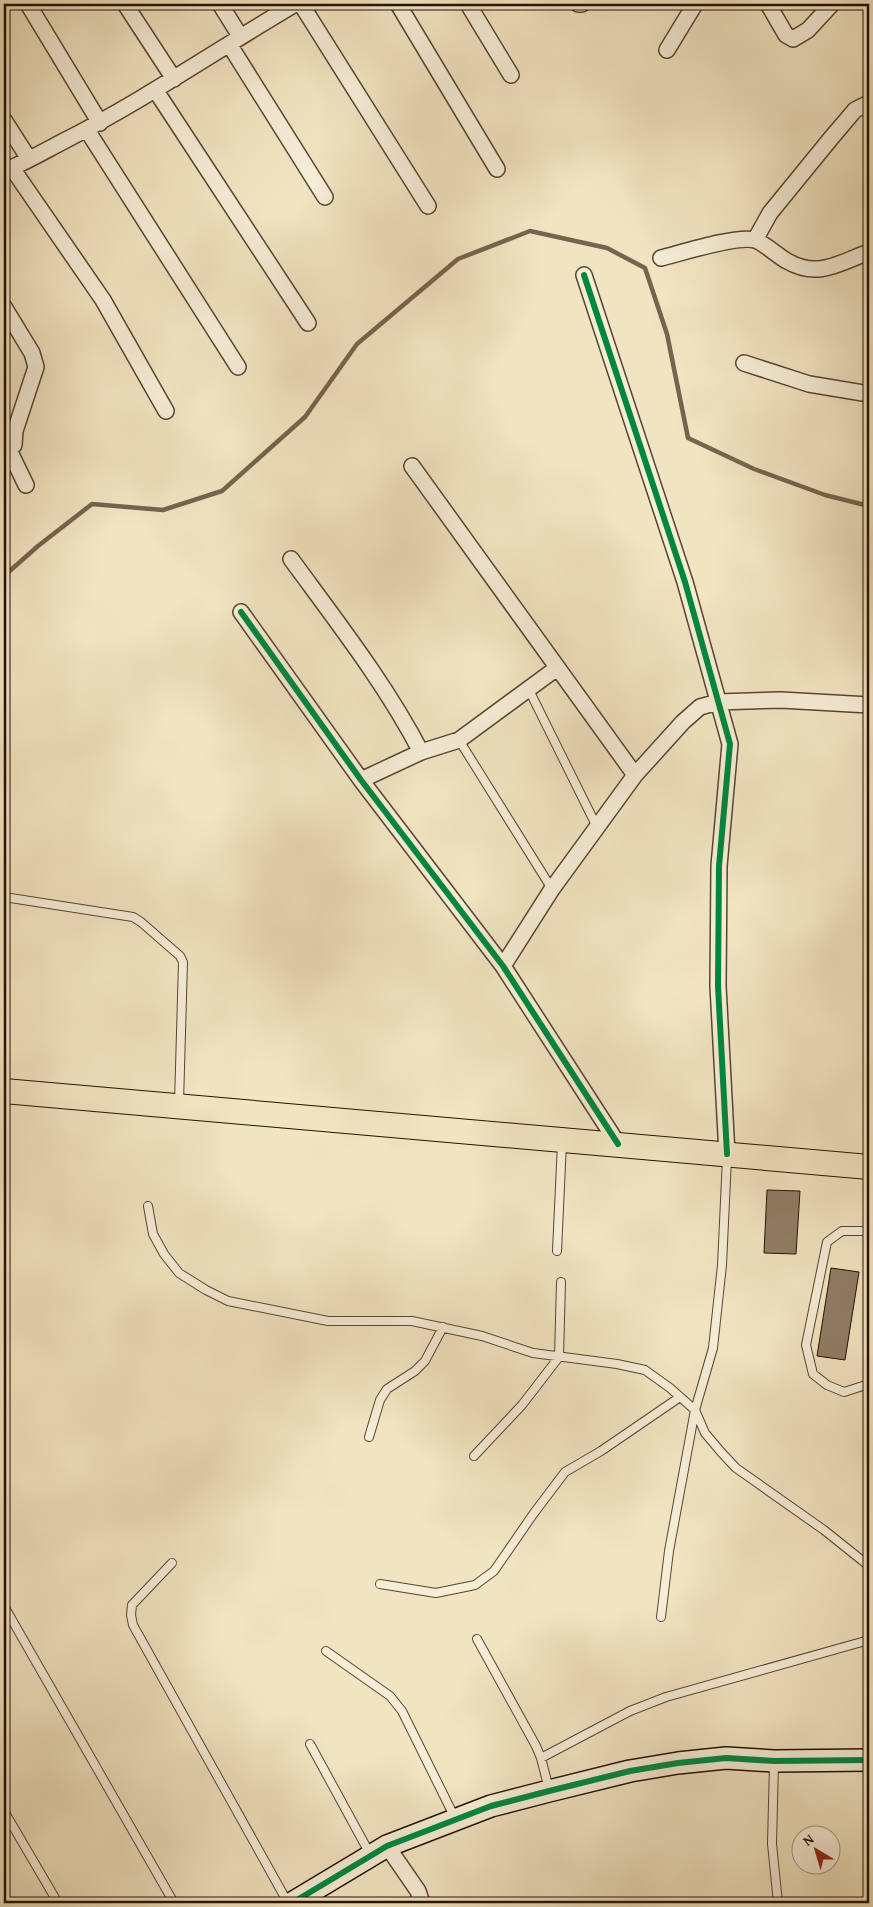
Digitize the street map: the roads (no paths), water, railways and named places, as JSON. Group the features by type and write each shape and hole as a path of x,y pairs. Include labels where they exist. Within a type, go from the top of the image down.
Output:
{"main road":[{"path":"4,1091 562,1138 869,1167"}],"street":[{"path":"28,4 94,126 238,367"},
{"path":"125,4 174,79"},
{"path":"220,4 234,40 325,197"},
{"path":"166,411 102,300 8,169 94,126 156,91 234,40 295,4"},
{"path":"301,4 428,206"},
{"path":"398,4 498,169"},
{"path":"468,4 511,75"},
{"path":"666,50 695,4"},
{"path":"768,4 786,35 793,39 808,30 832,4"},
{"path":"156,91 308,323"},
{"path":"755,240 770,213 832,137 855,110 869,103"},
{"path":"4,120 29,159"},
{"path":"661,258 718,243 755,240 788,262 809,270 830,268 869,252"},
{"path":"584,275 685,582 730,744 719,866 718,986 727,1154"},
{"path":"4,307 32,353 36,366 15,431 14,445 6,449 26,485"},
{"path":"744,363 809,384 869,394"},
{"path":"412,466 635,774"},
{"path":"291,560 373,672 404,720 421,752"},
{"path":"241,612 361,780 503,966 618,1144"},
{"path":"361,780 421,752 459,740 558,668"},
{"path":"503,966 552,889 635,774 683,722 700,707 718,702 781,700 869,705"},
{"path":"292,1903 379,1851 491,1806 549,1791 630,1771 678,1762 726,1758 774,1761 869,1760"},
{"path":"379,1851 418,1891 423,1903"}],"lane":[{"path":"529,690 597,827"},
{"path":"459,740 552,889"},
{"path":"4,897 133,917 180,956 183,962 179,1105"},
{"path":"557,1251 562,1138"},
{"path":"661,1617 669,1551 695,1410 713,1348 722,1265 727,1154"},
{"path":"148,1206 154,1234 164,1254 179,1273 228,1302 328,1321 412,1321 482,1336 533,1353 617,1364 645,1370 695,1410 706,1433 736,1468 824,1530 869,1566"},
{"path":"869,1231 842,1230 827,1242 806,1345 813,1374 827,1385 844,1392 869,1384"},
{"path":"474,1456 522,1405 559,1357 561,1282"},
{"path":"369,1437 380,1400 387,1389 415,1371 425,1361 443,1327"},
{"path":"380,1584 436,1593 475,1585 494,1571 565,1472 600,1451 680,1397"},
{"path":"172,1563 132,1605 133,1625 288,1903"},
{"path":"4,1606 174,1903"},
{"path":"477,1639 542,1758 549,1791"},
{"path":"542,1758 630,1711 666,1697 869,1640"},
{"path":"326,1651 390,1696 402,1711 456,1819"},
{"path":"310,1744 379,1851"},
{"path":"774,1761 772,1844 778,1903"},
{"path":"4,1811 58,1903"}],"waterway":[{"path":"4,576 38,546 92,504 163,510 222,491 305,417 357,344 458,259 530,231 607,248 645,268 667,334 688,438 754,469 825,495 869,506"}]}
